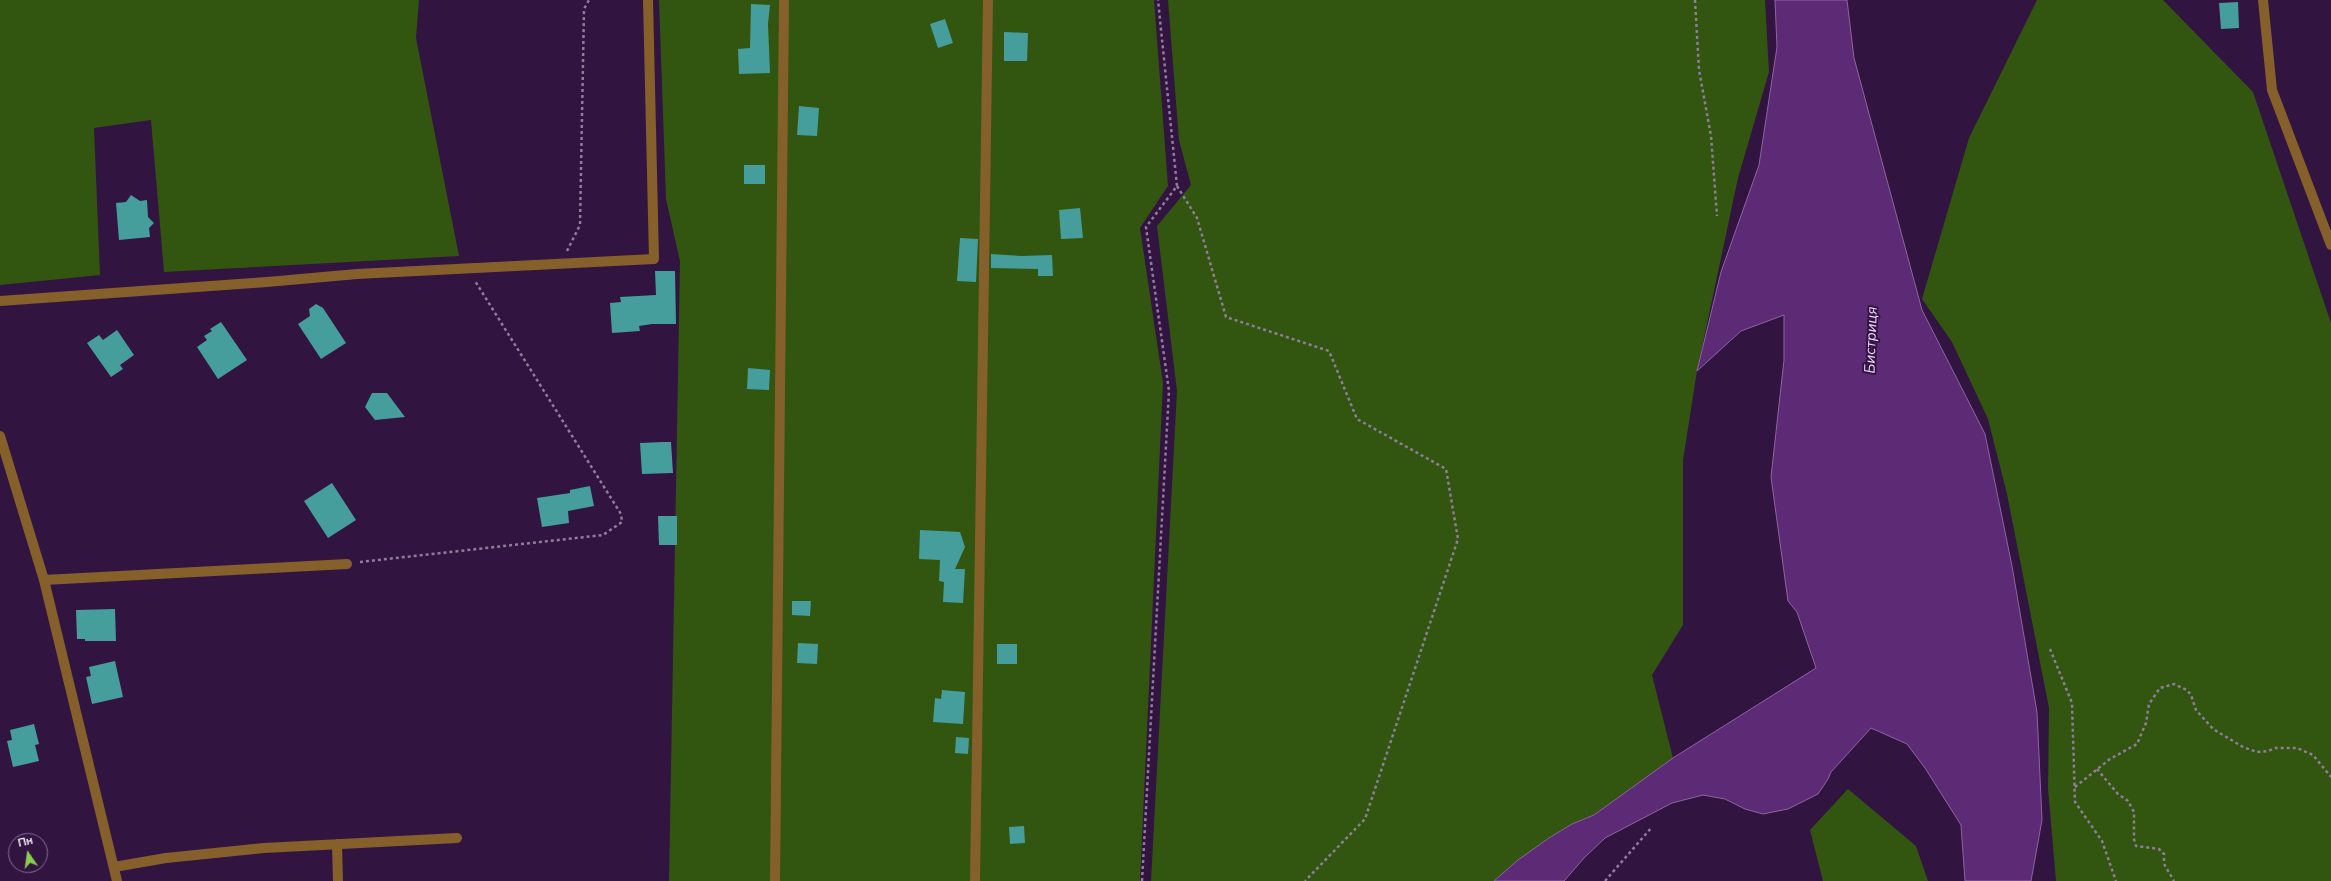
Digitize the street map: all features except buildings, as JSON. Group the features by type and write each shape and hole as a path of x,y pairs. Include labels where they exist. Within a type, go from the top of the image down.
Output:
{"street":[{"path":"0,301 357,274 654,259 648,0"},
{"path":"775,881 784,0"},
{"path":"975,881 988,0"},
{"path":"2263,0 2272,90 2331,245"},
{"path":"0,436 44,580 57,643 117,881"},
{"path":"44,580 347,564"},
{"path":"114,867 166,858 264,848 457,838"},
{"path":"337,844 338,881"}],"path":[{"path":"561,264 580,225 584,9 589,0"},
{"path":"1158,0 1177,186 1197,218 1226,316 1329,352 1357,419 1446,469 1458,539 1365,819 1305,881"},
{"path":"1695,0 1698,63 1711,144 1717,216"},
{"path":"1142,881 1169,391 1146,228 1177,186"},
{"path":"347,564 603,535 622,522 621,514 467,268"},
{"path":"2050,649 2072,703 2075,802 2102,841 2116,881"},
{"path":"2075,787 2110,759 2137,744 2146,723 2149,704 2160,688 2174,684 2186,690 2191,695 2196,710 2213,729 2243,748 2257,752 2268,751 2275,748 2298,748 2313,755 2331,777"},
{"path":"2097,769 2118,794 2128,801 2134,812 2134,839 2136,846 2160,849 2164,854 2164,864 2174,881"},
{"path":"1605,881 1652,827"}],"green space":[{"path":"0,0 419,0 416,38 459,256 164,272 151,120 94,128 100,275 0,285"},
{"path":"659,0 1154,0 1168,186 1140,228 1163,383 1140,881 669,881 680,261 666,199"},
{"path":"1168,0 1765,0 1769,72 1738,178 1697,371 1683,460 1683,625 1652,675 1673,758 1594,815 1572,824 1549,838 1518,860 1494,881 1151,881 1177,391 1157,226 1191,185 1179,140"},
{"path":"2037,0 2163,0 2253,92 2331,323 2331,881 2056,881 2048,788 2049,708 2007,494 1988,419 1952,342 1922,299 1969,138"},
{"path":"1848,789 1916,846 1928,881 1823,881 1810,830"}],"water":[{"name":"Бистриця","path":"1775,0 1847,0 1854,58 1922,310 1985,434 2012,566 2037,712 2042,820 2031,881 1965,881 1961,825 1925,768 1907,744 1871,728 1831,772 1818,794 1788,809 1763,814 1745,809 1725,799 1703,795 1672,803 1605,838 1584,858 1564,881 1494,881 1518,860 1549,838 1572,824 1594,815 1673,758 1816,668 1797,612 1788,601 1771,477 1784,360 1784,315 1741,331 1697,371 1721,272 1759,165 1777,47"}]}
